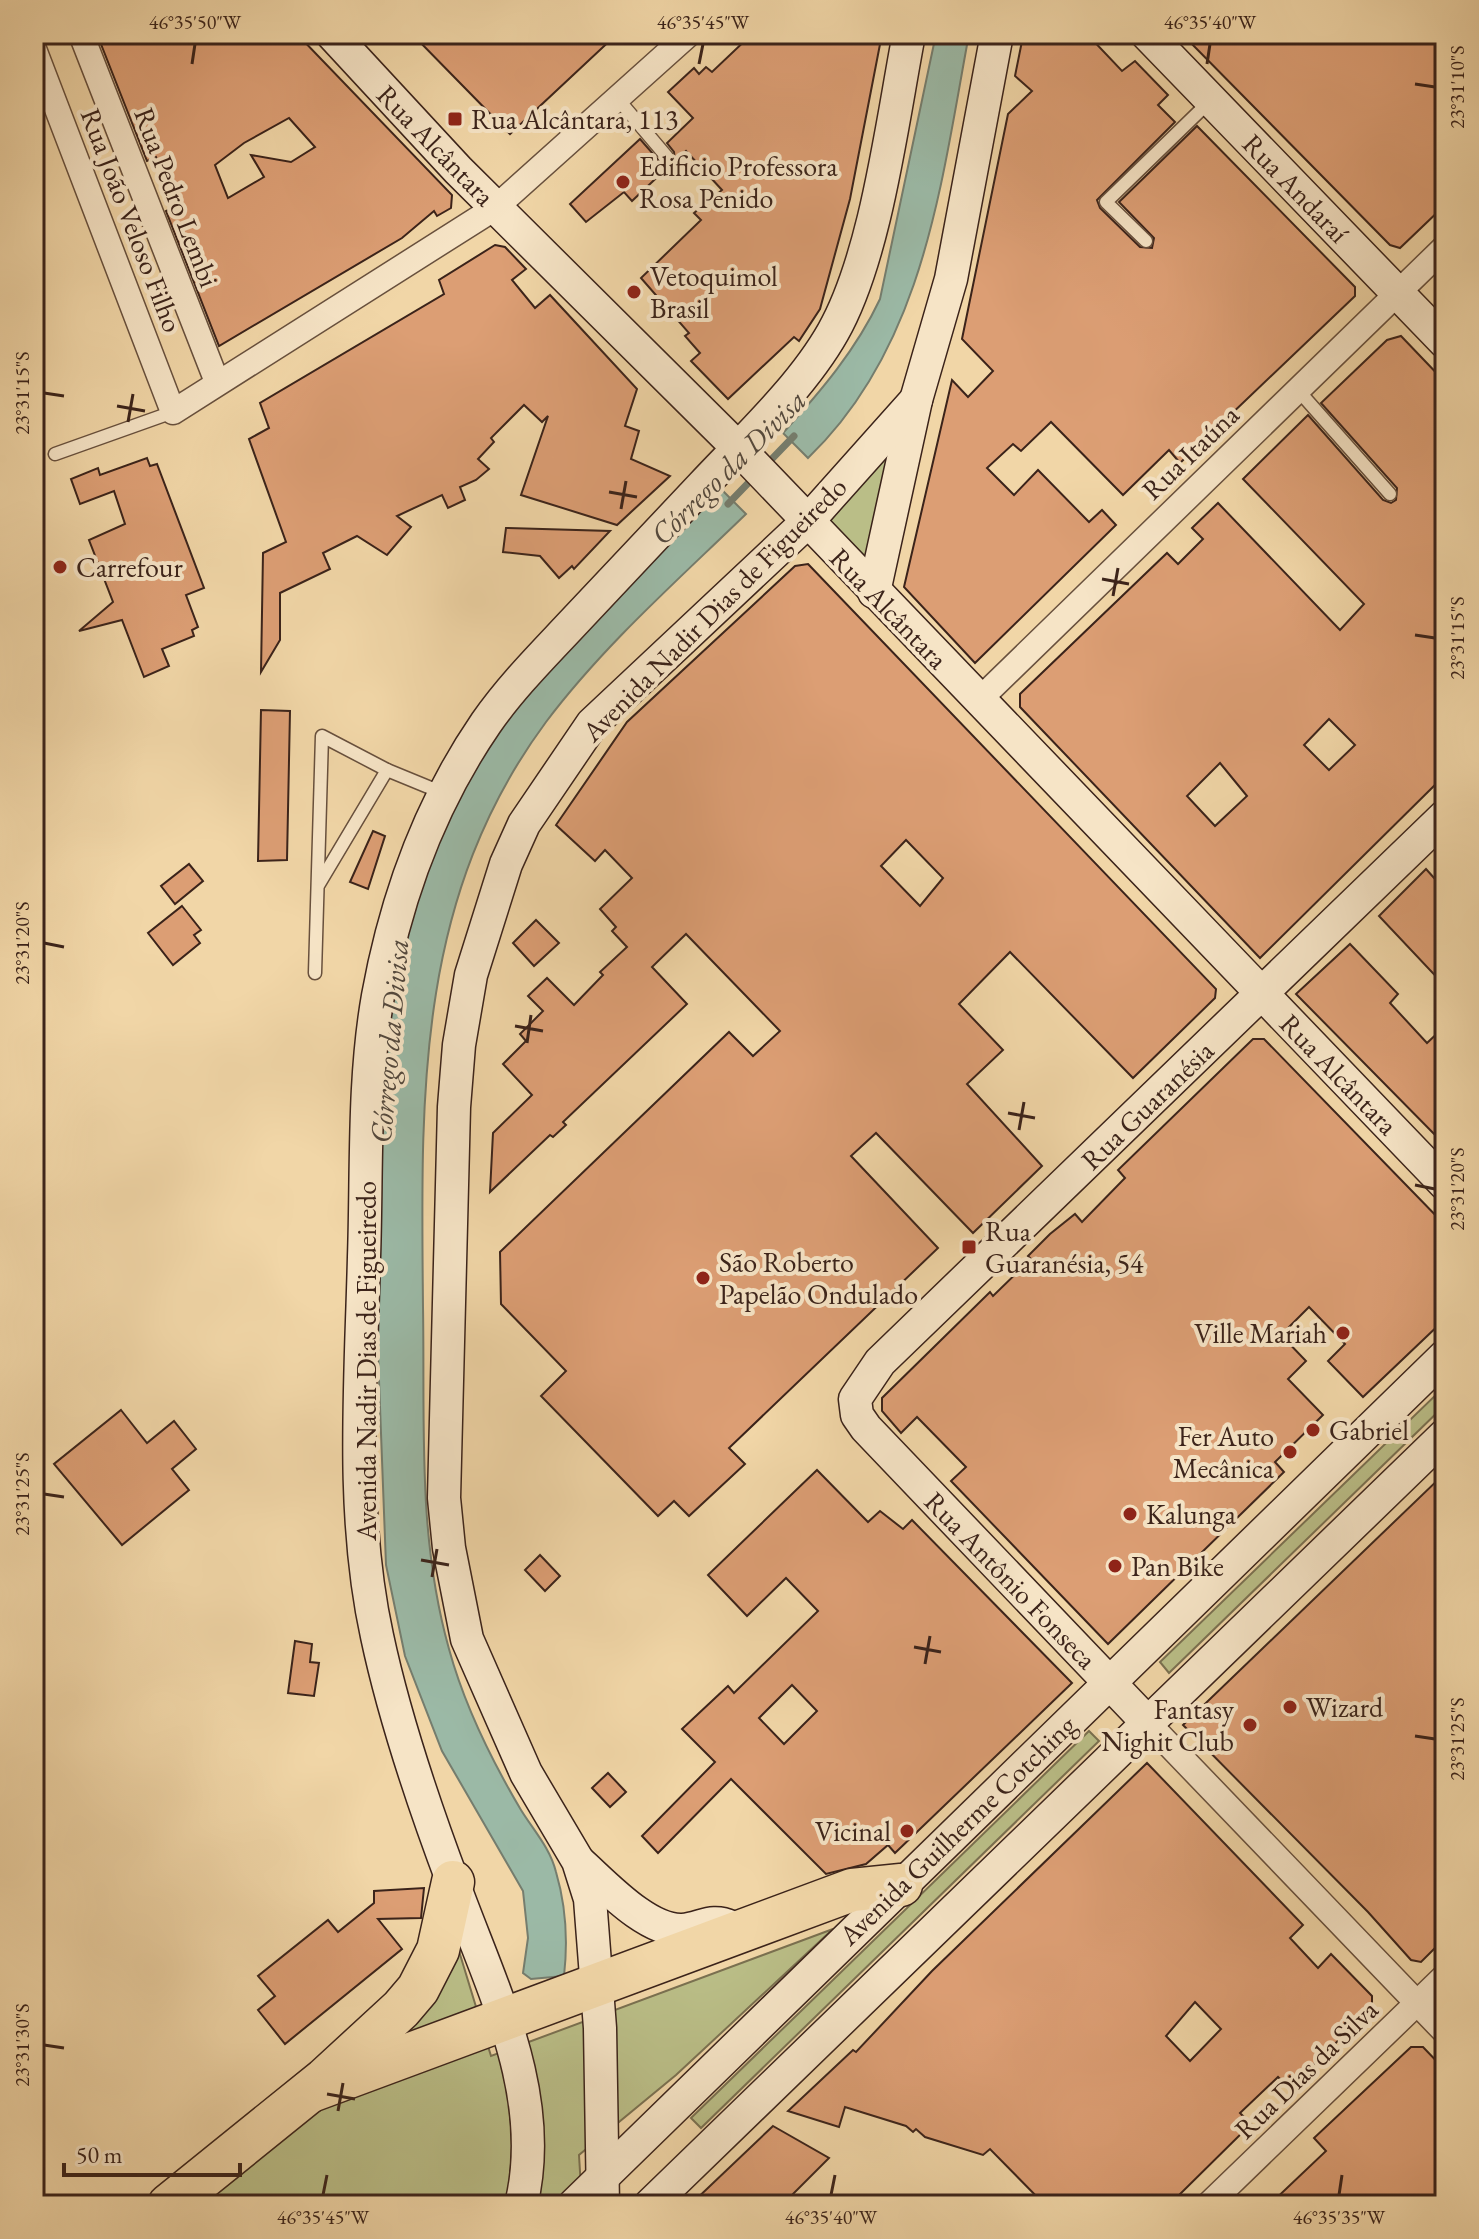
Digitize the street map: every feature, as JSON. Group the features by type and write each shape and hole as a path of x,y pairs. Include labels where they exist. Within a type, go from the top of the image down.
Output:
{"highway":[{"path":"169,2205 311,2091 418,1989 438,1950 453,1882"},
{"path":"311,2091 852,1890 901,1885"}],"main road":[{"name":"Rua Alcântara","path":"332,34 495,208 745,456 1445,1184"},
{"name":"Avenida Nadir Dias de Figueiredo","path":"521,2205 529,2159 523,2086 453,1882 376,1634 363,1532 361,1381 369,1071 377,1002 390,933 410,866 443,793 488,720 534,665 745,456 836,328 874,212 909,34"},
{"name":"Avenida Nadir Dias de Figueiredo","path":"874,592 916,400 951,279 997,34"},
{"name":"Rua Andaraí","path":"1147,34 1445,342"},
{"name":"Avenida Nadir Dias de Figueiredo","path":"602,2191 598,1984 590,1899 578,1861 526,1773 489,1694 467,1639 449,1548 444,1498 454,1107 471,975 501,879 524,824 592,724 796,511 916,400"},
{"name":"Rua Guaranésia","path":"855,1399 880,1362 1445,816"},
{"name":"Avenida Guilherme Cotching","path":"574,2205 602,2191 901,1885 1445,1356"},
{"name":"Rua Antônio Fonseca","path":"855,1399 857,1415 866,1428 1148,1723"},
{"name":"Avenida Guilherme Cotching","path":"650,2205 1148,1723 1441,1445"},
{"path":"578,1861 628,1906 662,1927 683,1930 717,1921 742,1931"}],"street":[{"name":"Rua Pedro Lembi","path":"81,34 217,382"},
{"path":"173,412 495,208 689,34"},
{"name":"Rua João Veloso Filho","path":"34,49 173,412"},
{"name":"Rua Itaúna","path":"978,701 1445,247"},
{"name":"Rua Antônio Fonseca","path":"1148,1723 1445,2032"},
{"name":"Rua Dias da Silva","path":"1208,2205 1445,1976"}],"lane":[{"path":"617,98 667,157"},
{"path":"1146,241 1106,202 1212,99"},
{"path":"1297,389 1390,494"},
{"path":"55,454 173,412"},
{"path":"315,973 322,736 387,770 443,793"},
{"path":"318,885 387,770"}],"green space":[{"path":"889,452 868,564 827,524"},
{"path":"1445,1386 1445,1405 1169,1673 1160,1662"},
{"path":"1089,1731 1099,1741 701,2128 691,2118"},
{"path":"833,1929 676,2075 579,2155 582,2205 190,2205 459,1951 491,2056"}],"water":[{"path":"936,34 969,34 948,148 922,261 903,315 878,366 847,414 808,458 783,433 837,369 880,299"},
{"path":"720,488 746,514 592,666 546,722 503,789 471,859 449,930 435,1002 426,1076 423,1152 427,1521 439,1606 462,1690 500,1772 550,1855 562,1898 566,1950 564,1976 531,1979 523,1973 528,1938 523,1891 442,1751 405,1656 386,1565 376,1301 378,1065 409,898 497,716"}],"building":[{"path":"97,34 297,34 452,195 451,208 437,216 434,211 402,238 219,346 166,211 175,207 156,157 147,161","holes":["289,118 315,147 291,162 251,155 264,177 228,198 215,165 244,143"]},
{"path":"412,34 617,34 510,134"},
{"path":"752,34 882,34 850,199 820,309 799,341 794,337 728,399 691,361 700,353 685,336 689,333 641,278 701,220 694,213 722,190 686,151 675,161 674,152 667,143 693,118 668,92 694,68 699,74 706,67 712,72"},
{"path":"1029,34 1087,34 1122,71 1135,61 1168,95 1158,105 1175,122 1097,200 1100,208 1140,247 1152,248 1154,238 1119,202 1197,126 1355,287 1355,296 1180,463 1169,450 1123,495 1051,422 1021,451 1013,444 987,468 1014,495 1038,470 1089,522 1102,510 1116,525 975,663 904,587 952,380 968,397 993,371 962,339 1008,114 1032,91 1015,76 1022,41"},
{"path":"1182,34 1283,34 1291,42 1300,34 1445,34 1445,205 1400,248 1390,245"},
{"name":"Edificio Professora Rosa Penido","path":"640,139 661,163 670,165 632,201 624,192 586,222 570,204"},
{"path":"495,245 505,247 526,269 512,280 535,308 550,295 637,389 625,426 639,431 631,459 670,476 617,525 521,495 548,416 542,422 524,405 491,438 494,442 478,459 489,469 476,480 460,487 465,500 448,508 442,495 397,516 411,527 387,555 357,536 323,553 330,569 280,593 280,640 261,672 263,553 286,542 249,439 269,428 260,403 444,294 439,280"},
{"path":"1401,336 1445,382 1445,775 1260,958 1020,707 1020,694 1167,553 1178,564 1203,539 1192,528 1218,503 1340,630 1364,604 1243,479 1308,415 1383,500 1391,503 1396,500 1397,488 1321,403 1387,340","holes":["1329,719 1355,745 1329,770 1304,745","1220,763 1247,796 1215,826 1187,796"]},
{"path":"147,458 150,466 157,464 204,588 186,595 198,627 192,630 194,636 162,649 169,666 144,677 122,620 79,631 113,602 89,540 125,524 114,491 80,504 71,479 98,468 100,475"},
{"path":"506,528 610,531 574,569 572,566 559,578 540,556 503,552"},
{"path":"808,564 1216,989 1215,998 1133,1078 1010,952 959,1004 1003,1050 967,1084 1042,1166 973,1233 876,1133 851,1156 938,1248 729,1448 745,1464 689,1516 674,1501 658,1516 541,1396 566,1371 501,1304 500,1252 729,1032 753,1056 780,1031 686,934 652,967 687,1004 563,1122 566,1125 553,1137 550,1135 490,1192 493,1133 532,1095 503,1064 526,1041 520,1034 543,1011 528,996 547,978 574,1005 603,975 600,972 627,947 612,931 616,927 600,909 632,878 605,850 595,861 556,825 627,722 795,566","holes":["906,840 943,878 920,906 881,866"]},
{"path":"261,710 290,711 287,860 258,861"},
{"path":"373,831 385,836 368,889 350,882"},
{"path":"189,864 203,881 175,904 161,886"},
{"path":"1426,869 1435,879 1445,870 1445,986 1379,916"},
{"path":"182,906 201,930 194,935 200,943 173,965 148,933"},
{"path":"536,920 559,943 534,966 513,943"},
{"path":"1350,944 1398,994 1390,1003 1427,1043 1445,1026 1445,1145 1296,994"},
{"path":"1253,1039 1264,1039 1445,1225 1445,1319 1363,1397 1328,1361 1345,1344 1309,1307 1281,1335 1306,1361 1288,1379 1323,1415 1275,1462 1284,1472 1108,1644 951,1481 966,1467 917,1417 901,1433 882,1411 882,1398 990,1292 993,1296 1031,1259 1028,1256 1050,1234 1075,1214 1082,1222 1125,1178 1118,1170"},
{"path":"121,1410 147,1443 174,1421 196,1449 172,1469 189,1490 122,1545 54,1464"},
{"path":"817,1470 868,1522 880,1511 903,1529 912,1520 1072,1683 895,1853 888,1845 866,1864 826,1874 731,1779 658,1853 642,1836 715,1762 682,1729 728,1686 734,1693 818,1611 786,1578 747,1616 708,1575","holes":["792,1685 817,1711 784,1744 759,1718"]},
{"path":"1445,1473 1445,1938 1421,1962 1411,1960 1368,1912 1183,1725"},
{"path":"540,1555 560,1576 545,1591 525,1570"},
{"path":"295,1641 312,1644 310,1662 319,1663 314,1696 288,1693"},
{"path":"1147,1763 1303,1925 1290,1938 1318,1968 1331,1954 1372,1996 1372,2008 1289,2088 1278,2077 1240,2113 1251,2124 1169,2205 1045,2205 990,2149 983,2155 925,2137 916,2129 913,2132 906,2126 845,2107 839,2127 788,2111 853,2050 856,2052 932,1971","holes":["1195,2002 1221,2029 1190,2061 1166,2036"]},
{"path":"608,1773 626,1792 610,1807 592,1788"},
{"path":"424,1888 421,1918 378,1919 402,1949 285,2044 258,2010 275,1996 258,1976 328,1920 338,1932 374,1903 374,1891"},
{"path":"1411,2047 1423,2047 1445,2070 1445,2205 1269,2205 1326,2151 1314,2138"},
{"path":"773,2126 829,2158 782,2205 690,2205"}],"waterway":[{"name":"Córrego da Divisa","path":"767,464 794,436"},
{"name":"Córrego da Divisa","path":"728,504 755,476"}],"place":[{"name":"Rua Alcântara, 113","path":"455,119"},
{"name":"Edificio Professora Rosa Penido","path":"623,182"},
{"name":"Vetoquimol Brasil","path":"634,292"},
{"name":"Carrefour","path":"60,567"},
{"name":"Rua Guaranésia, 54","path":"969,1247"},
{"name":"São Roberto Papelão Ondulado","path":"703,1278"},
{"name":"Ville Mariah","path":"1343,1333"},
{"name":"Gabriel","path":"1313,1430"},
{"name":"Fer Auto Mecânica","path":"1290,1452"},
{"name":"Kalunga","path":"1130,1514"},
{"name":"Pan Bike","path":"1115,1566"},
{"name":"Wizard","path":"1290,1707"},
{"name":"Fantasy Nighit Club","path":"1250,1725"},
{"name":"Vicinal","path":"907,1831"}]}
